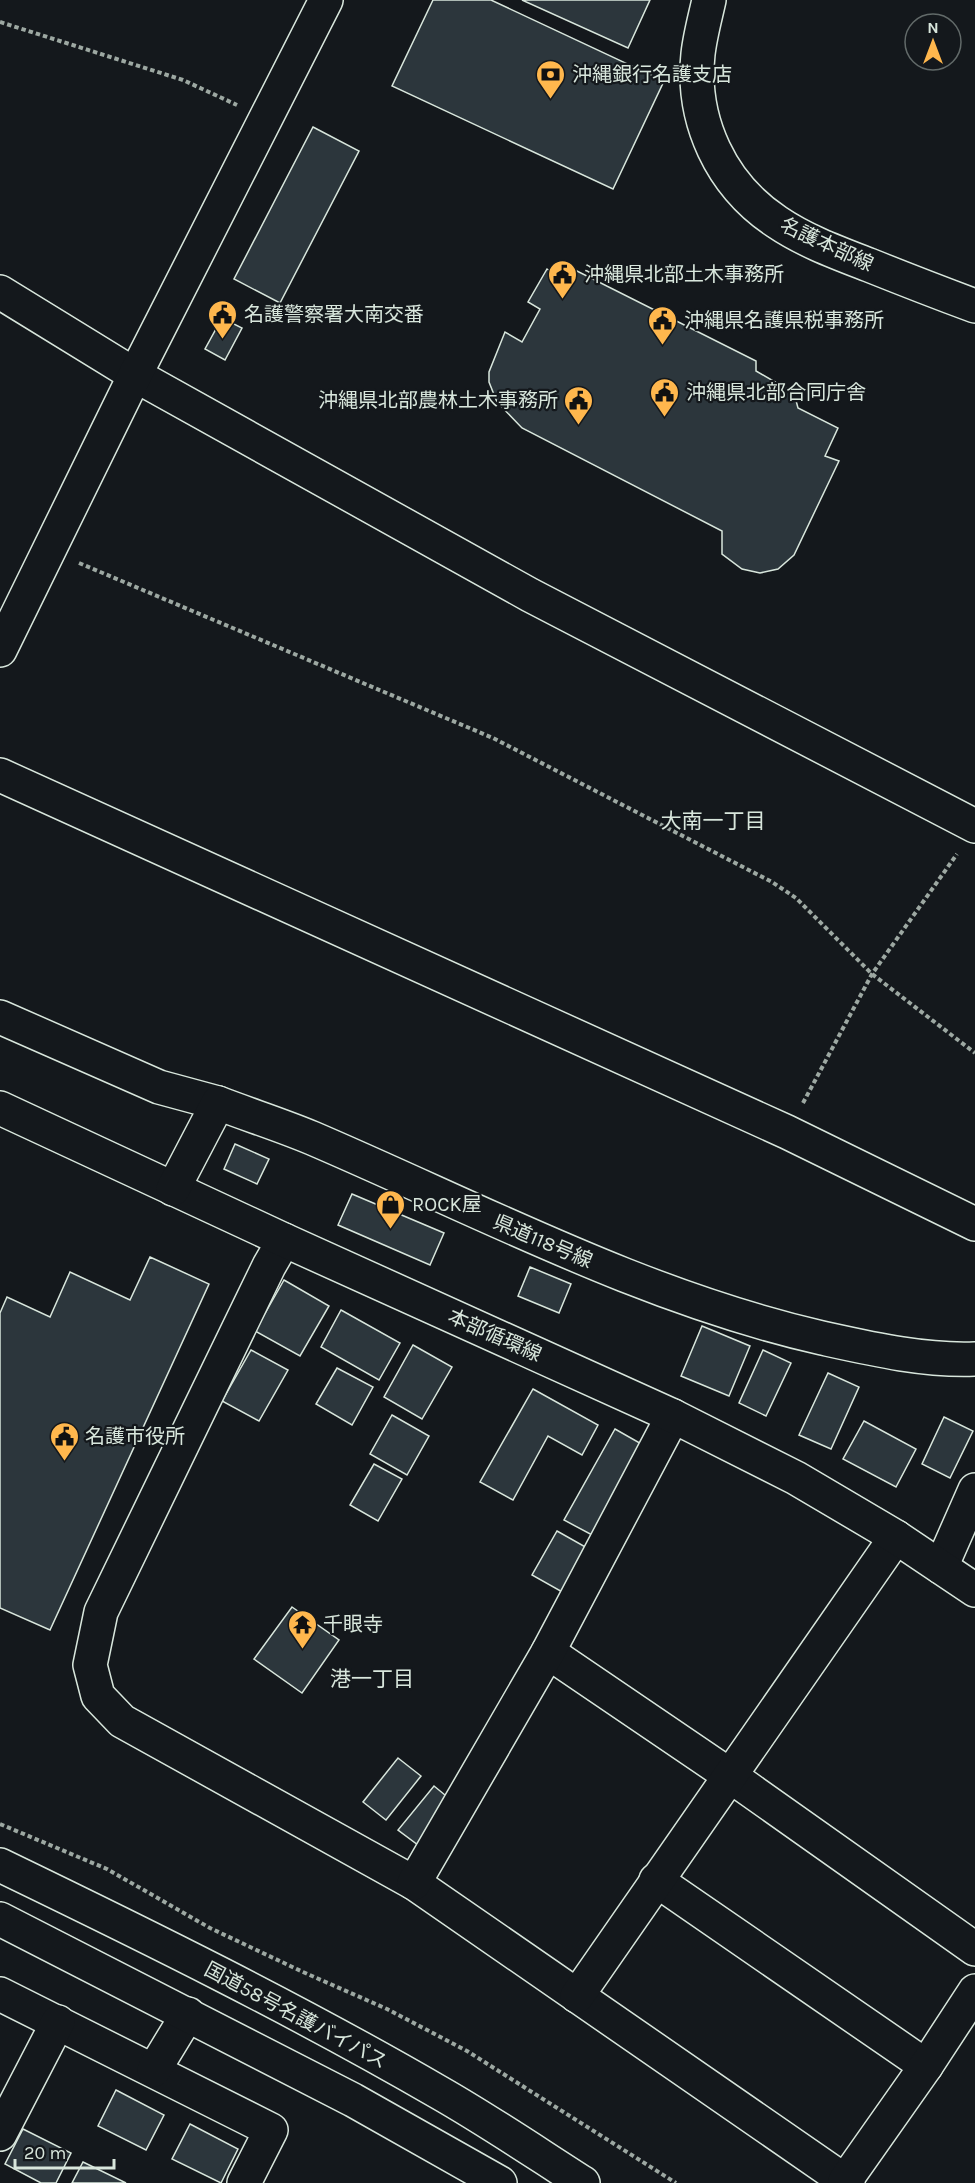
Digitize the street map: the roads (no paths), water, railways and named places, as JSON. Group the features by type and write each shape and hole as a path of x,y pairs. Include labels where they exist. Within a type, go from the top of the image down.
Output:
{"main road":[{"path":"0,650 135,375 267,120 326,0"},
{"name":"名護本部線","path":"709,0 698,53 697,84 701,114 716,158 734,183 777,222 826,248 975,306"},
{"path":"0,291 135,375 969,836"},
{"path":"0,775 787,1132 975,1224"},
{"name":"県道118号線","path":"0,1017 159,1088 218,1103 309,1137 579,1258 711,1306 772,1326 877,1350 952,1359 975,1359"},
{"path":"173,1189 218,1103"},
{"name":"本部循環線","path":"0,1108 284,1240 673,1416 796,1478 896,1537 975,1590"},
{"path":"284,1240 268,1266 101,1612 90,1665 98,1696 122,1721 414,1882 847,2182 975,1991"},
{"path":"414,1882 548,1652 673,1416"},
{"path":"941,1567 975,1490"},
{"path":"577,1995 896,1537"},
{"path":"548,1652 729,1775 975,1949"},
{"name":"国道58号名護バイパス","path":"0,1865 248,1988 359,2047 442,2094 583,2183"},
{"path":"656,1880 926,2066"},
{"path":"0,1919 353,2100 500,2183"},
{"path":"0,1994 272,2130 244,2183"},
{"path":"154,2070 188,2014"},
{"path":"0,2134 58,2022"}],"place":[{"name":"沖縄銀行名護支店","path":"551,100"},
{"name":"沖縄県北部土木事務所","path":"563,300"},
{"name":"名護警察署大南交番","path":"223,340"},
{"name":"沖縄県名護県税事務所","path":"663,346"},
{"name":"沖縄県北部合同庁舎","path":"665,418"},
{"name":"沖縄県北部農林土木事務所","path":"579,426"},
{"name":"ROCK屋","path":"391,1230"},
{"name":"名護市役所","path":"64,1462"},
{"name":"千眼寺","path":"302,1650"}],"district":[{"name":"大南一丁目","path":"713,821"},
{"name":"港一丁目","path":"372,1679"}]}
